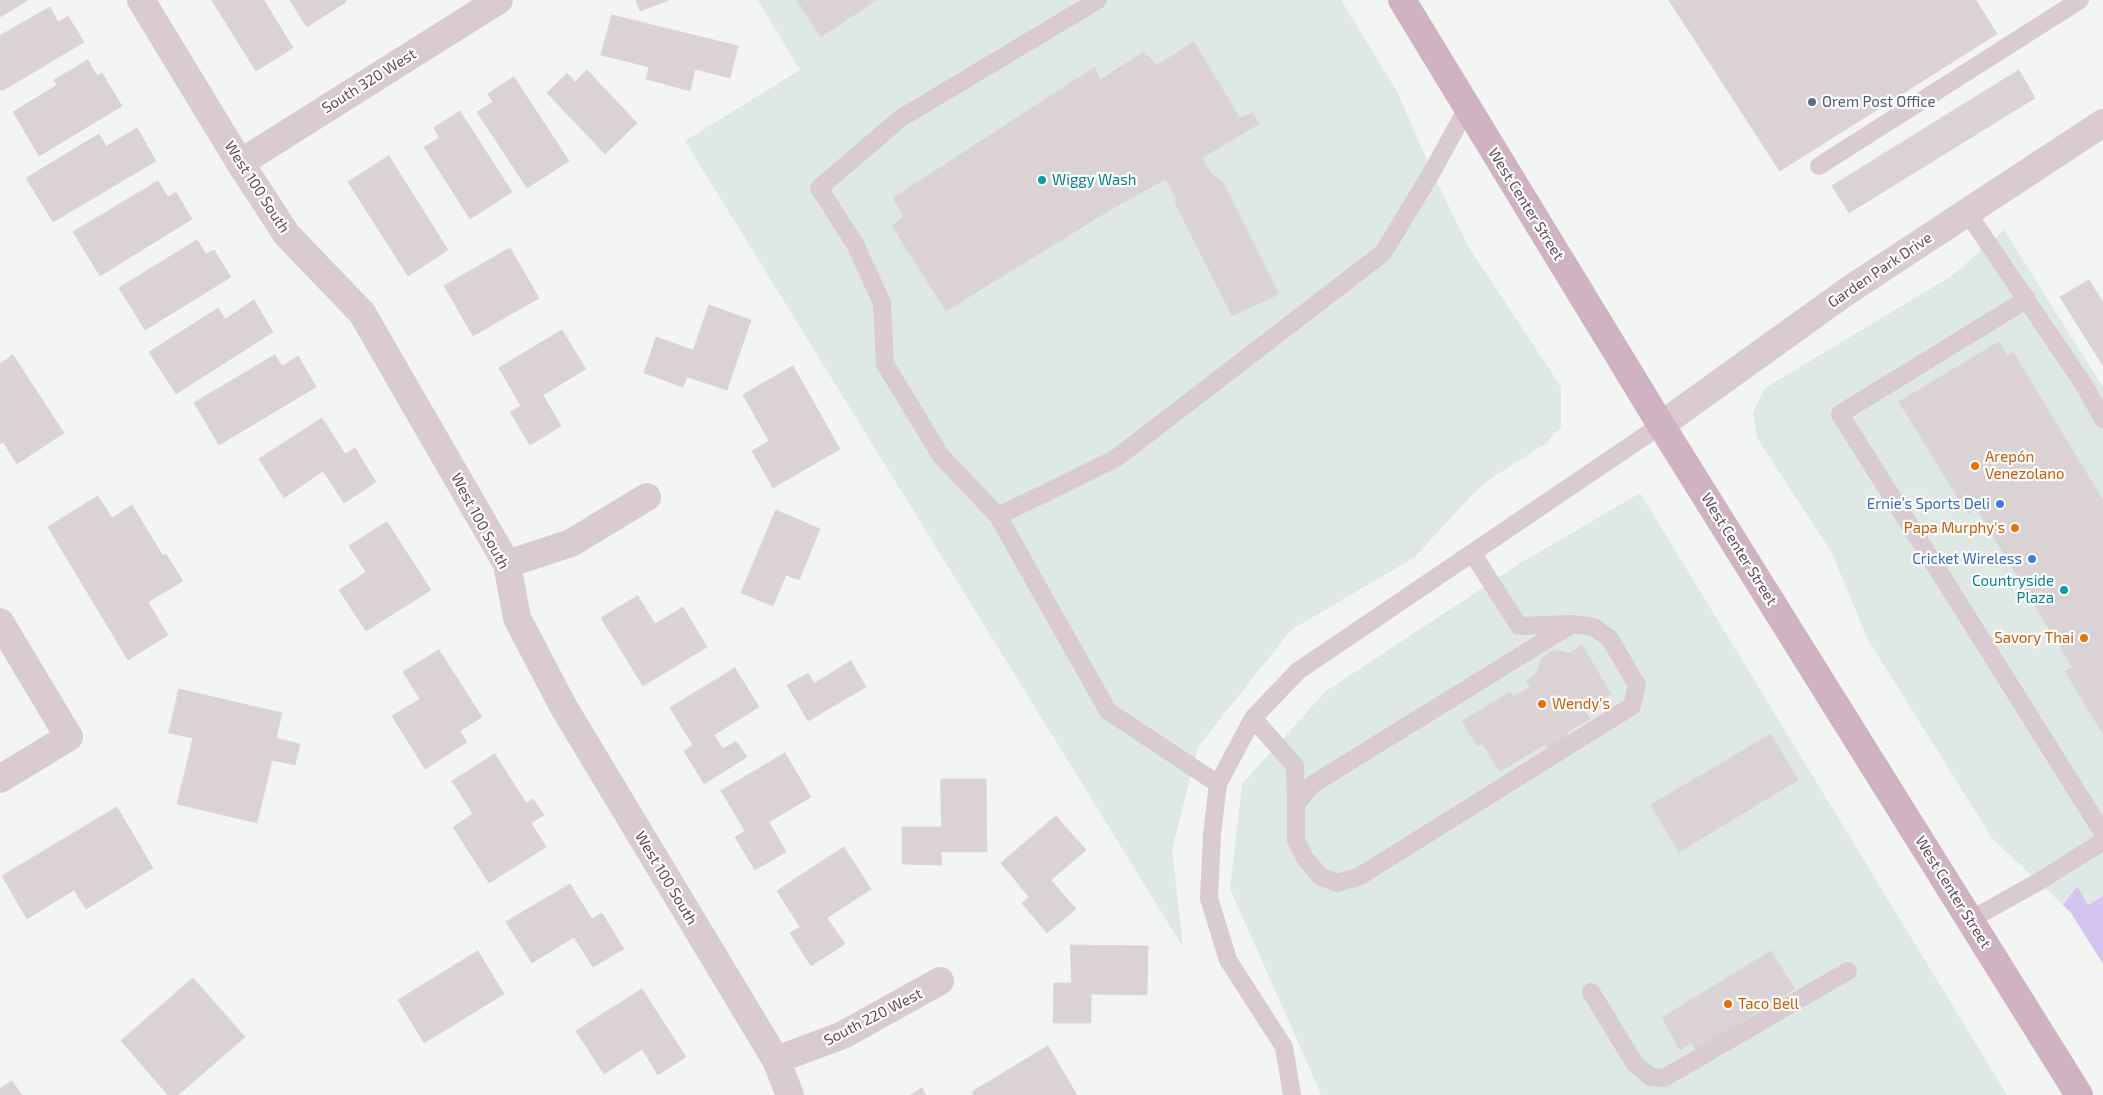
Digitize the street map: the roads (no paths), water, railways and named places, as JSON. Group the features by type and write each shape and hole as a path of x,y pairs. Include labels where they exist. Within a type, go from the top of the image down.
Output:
{"main road":[{"name":"West Center Street","path":"1402,0 1661,425 2079,1095"}],"street":[{"name":"West 100 South","path":"141,0 240,163 287,235 362,313 507,564 517,618 562,706 776,1060 790,1095"},
{"name":"South 320 West","path":"240,163 499,0"},
{"name":"Garden Park Drive","path":"1661,425 1846,292 2103,123"},
{"path":"507,564 571,543 648,497"},
{"path":"0,622 69,737 0,780"},
{"name":"South 220 West","path":"776,1060 843,1035 940,982"}],"lane":[{"path":"1098,0 901,118 819,188 855,244 882,303 885,364 941,456 998,516 1108,712 1218,784"},
{"path":"1819,166 2080,0"},
{"path":"998,516 1115,459 1383,253 1432,172 1467,108"},
{"path":"1968,212 2084,384 2103,418"},
{"path":"2027,299 1840,414 2103,833"},
{"path":"1292,1095 1284,1047 1228,960 1209,898 1212,834 1218,784 1253,718 1298,670 1473,554 1661,425"},
{"path":"1253,718 1295,766 1296,840 1305,858 1320,876 1338,883 1360,876 1632,706 1637,685 1610,639 1594,627 1572,624 1520,626 1473,554"},
{"path":"1296,804 1313,784 1572,624"},
{"path":"1970,920 2038,882 2103,841"},
{"path":"1591,992 1635,1064 1651,1076 1664,1078 1848,971"}],"place":[{"name":"Orem Post Office","path":"1812,102"},
{"name":"Wiggy Wash","path":"1042,180"},
{"name":"Arepón Venezolano","path":"1975,466"},
{"name":"Ernie’s Sports Deli","path":"2000,504"},
{"name":"Papa Murphy's","path":"2015,528"},
{"name":"Cricket Wireless","path":"2032,559"},
{"name":"Countryside Plaza","path":"2064,590"},
{"name":"Savory Thai","path":"2084,638"},
{"name":"Wendy's","path":"1542,704"},
{"name":"Taco Bell","path":"1728,1004"}]}
